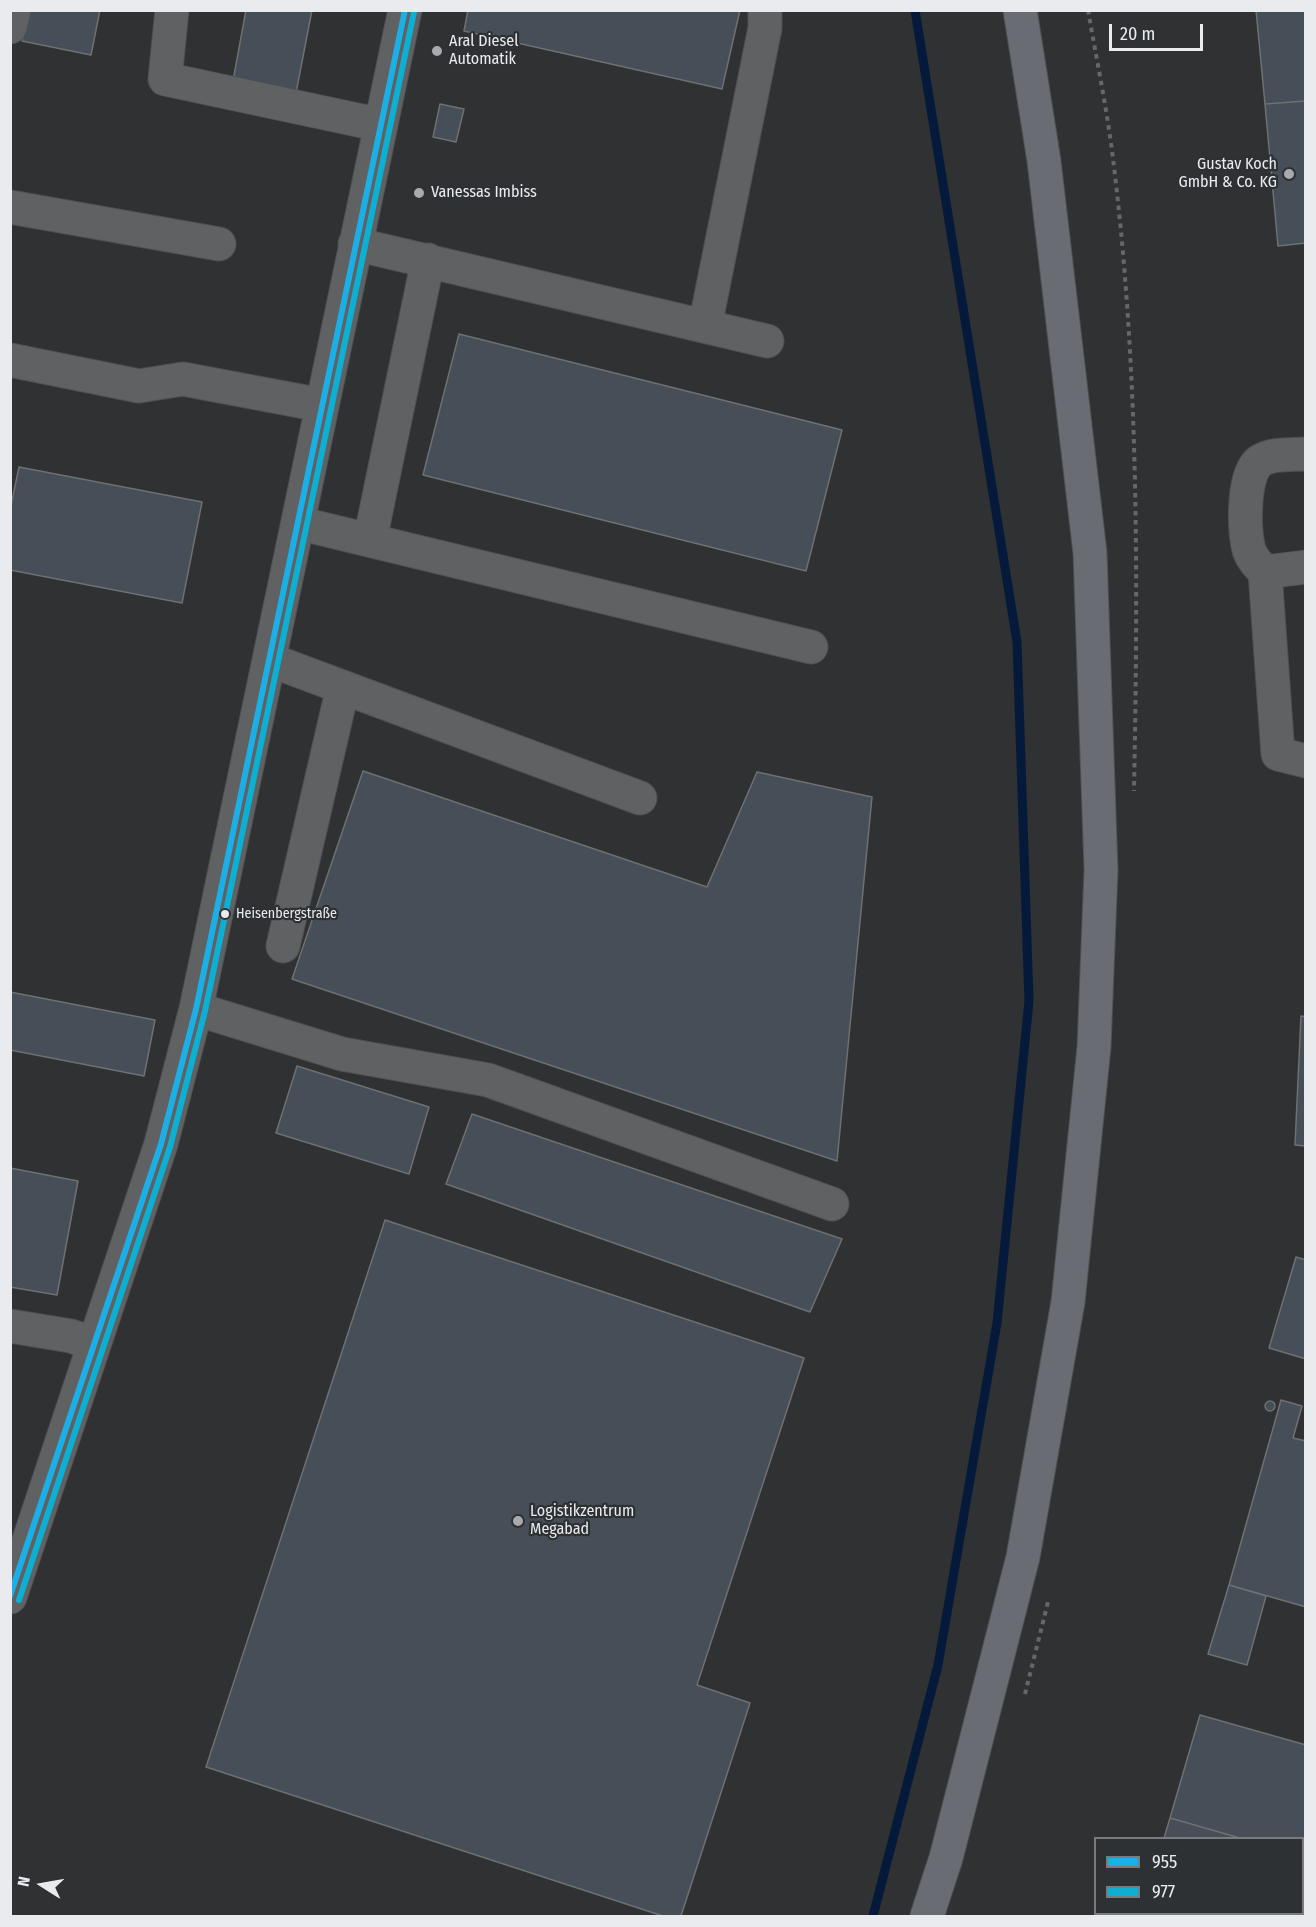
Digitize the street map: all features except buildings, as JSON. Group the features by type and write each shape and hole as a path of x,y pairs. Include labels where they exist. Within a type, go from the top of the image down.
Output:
{"main road":[{"path":"927,1917 946,1858 1023,1557 1068,1302 1094,1047 1101,870 1090,553 1045,173 1020,10"}],"street":[{"path":"10,27 14,10"},
{"path":"172,10 165,79 381,125"},
{"path":"10,1597 160,1144 196,1009 405,10"},
{"path":"705,326 765,28 765,10"},
{"path":"10,207 219,244"},
{"path":"355,244 767,341"},
{"path":"370,540 428,261"},
{"path":"10,360 139,386 183,379 321,405"},
{"path":"1305,454 1272,456 1259,462 1250,477 1246,497 1249,550 1253,560 1265,572 1278,754 1305,762"},
{"path":"298,523 811,646"},
{"path":"1265,572 1305,567"},
{"path":"270,660 640,798"},
{"path":"283,946 343,687"},
{"path":"196,1009 342,1054 488,1080 832,1204"},
{"path":"10,1326 71,1336 94,1344"}],"waterway":[{"path":"873,1916 938,1665 997,1323 1029,1001 1017,642 915,10"}],"transit line":[{"name":"955","path":"10,1596 161,1144 196,1009 405,10"},
{"name":"977","path":"19,1600 170,1147 205,1011 414,12"}],"place":[{"name":"Aral Diesel Automatik","path":"437,51"},
{"name":"Gustav Koch GmbH & Co. KG","path":"1289,174"},
{"name":"Vanessas Imbiss","path":"419,193"},
{"name":"Heisenbergstraße","path":"225,914"},
{"name":"Logistikzentrum Megabad","path":"518,1521"}]}
